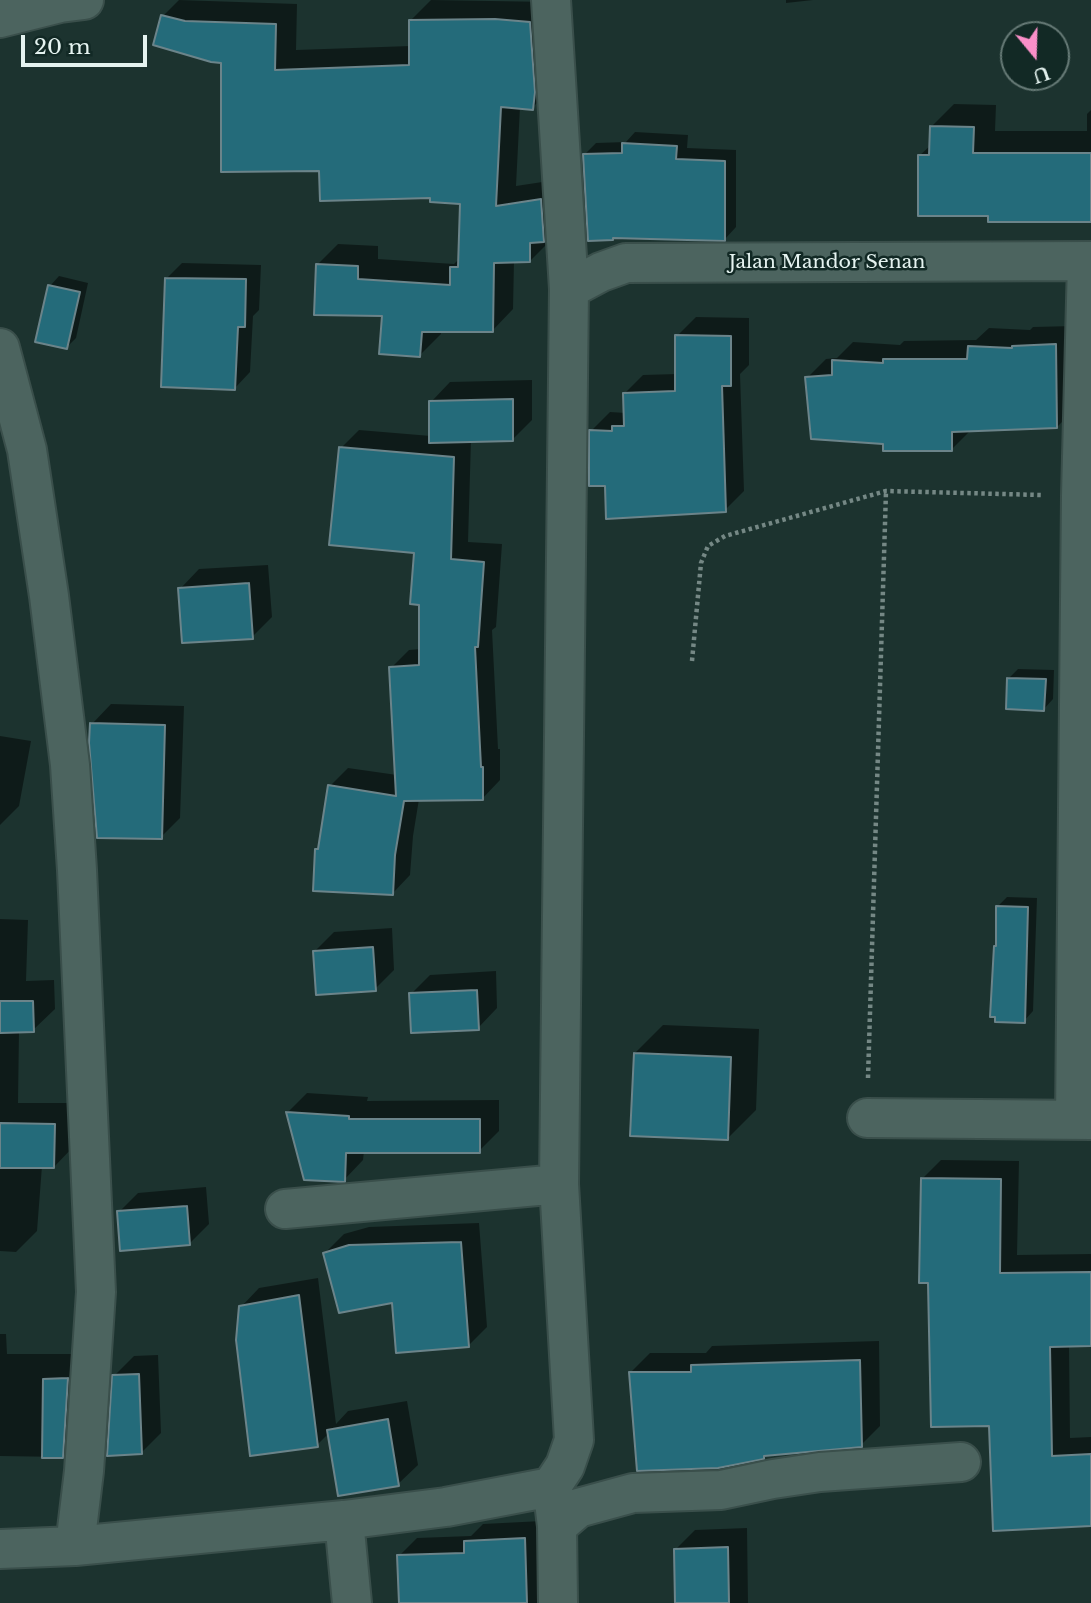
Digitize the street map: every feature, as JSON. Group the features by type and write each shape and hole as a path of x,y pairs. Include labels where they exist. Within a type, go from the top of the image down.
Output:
{"street":[{"path":"0,18 84,0"},
{"path":"551,0 569,289 559,1184 573,1440 565,1466 551,1486 557,1526 558,1603"},
{"path":"867,1118 1083,1120 1081,496 1087,436 1089,261"},
{"name":"Jalan Mandor Senan","path":"569,289 601,272 626,263 1089,261"},
{"path":"0,348 27,450 49,596 70,765 78,870 96,1292 84,1471 75,1546"},
{"path":"285,1209 559,1184"},
{"path":"557,1526 566,1515 578,1508 633,1493 721,1490 820,1472 961,1462"},
{"path":"0,1549 75,1546 344,1520 446,1507 551,1486"},
{"path":"344,1520 352,1603"}],"path":[{"path":"692,662 702,563 708,546 725,536 886,491 1081,496"},
{"path":"867,1118 886,491"}],"building":[{"path":"161,15 185,21 276,24 275,70 409,65 409,20 495,19 530,22 535,92 533,110 501,107 496,206 541,199 544,242 530,243 530,262 494,263 493,332 422,332 420,357 379,354 382,316 314,315 316,264 358,266 358,279 450,285 450,267 458,267 460,204 430,202 430,198 320,201 319,171 221,172 221,63 153,45"},
{"path":"930,126 974,127 973,153 1091,153 1091,222 988,222 988,216 918,216 918,155 929,155"},
{"path":"622,143 677,146 676,159 725,161 725,241 613,238 588,241 583,154 622,153"},
{"path":"165,278 246,279 245,327 238,327 235,390 161,387"},
{"path":"48,285 80,292 67,349 35,342"},
{"path":"675,335 731,336 731,386 722,386 726,512 606,519 605,486 589,486 589,430 612,431 612,426 624,426 623,393 675,391"},
{"path":"1056,344 1057,428 952,432 952,451 883,451 883,444 811,439 805,377 832,375 832,360 883,363 883,359 967,359 968,346 1012,348"},
{"path":"513,399 513,441 429,443 429,401"},
{"path":"339,447 454,457 451,559 484,562 478,647 475,647 483,800 404,801 395,855 393,895 313,891 315,849 318,849 328,785 396,796 389,667 419,665 419,605 410,604 414,553 329,545"},
{"path":"249,583 253,639 182,643 178,588"},
{"path":"1007,678 1046,679 1044,711 1006,709"},
{"path":"90,723 165,725 162,839 97,838 89,743"},
{"path":"996,906 1028,907 1025,1023 995,1022 995,1017 990,1017 996,946"},
{"path":"373,947 376,991 316,995 313,951"},
{"path":"477,990 479,1030 411,1033 409,993"},
{"path":"0,1001 33,1001 34,1032 0,1033"},
{"path":"634,1053 731,1057 728,1140 630,1136"},
{"path":"286,1112 349,1116 349,1119 480,1119 480,1153 346,1153 345,1182 304,1180"},
{"path":"0,1123 55,1124 54,1168 0,1168"},
{"path":"921,1178 1001,1179 1000,1273 1091,1272 1091,1346 1050,1347 1052,1456 1091,1454 1091,1526 993,1531 989,1426 931,1427 928,1283 919,1283"},
{"path":"187,1206 190,1245 120,1251 117,1211"},
{"path":"461,1242 469,1347 396,1353 392,1303 339,1313 323,1253 349,1245"},
{"path":"299,1295 318,1447 250,1456 236,1340 239,1306"},
{"path":"860,1360 862,1447 764,1456 764,1459 718,1468 637,1471 629,1372 691,1372 691,1365"},
{"path":"139,1374 142,1454 107,1456 112,1375"},
{"path":"68,1378 63,1458 42,1458 43,1379"},
{"path":"388,1419 399,1486 338,1496 327,1430"},
{"path":"525,1538 527,1603 399,1603 397,1555 464,1553 464,1541"},
{"path":"728,1547 729,1603 675,1603 674,1549"}]}
